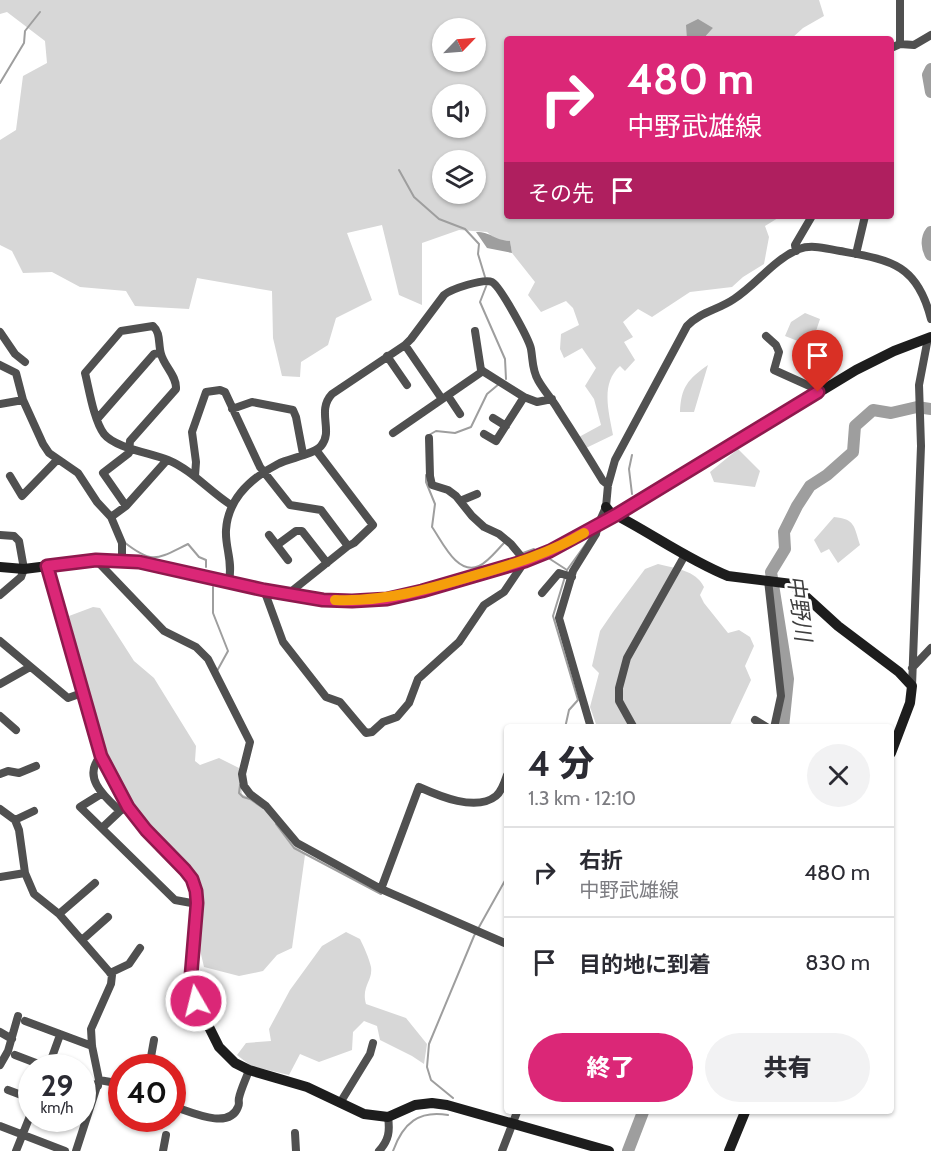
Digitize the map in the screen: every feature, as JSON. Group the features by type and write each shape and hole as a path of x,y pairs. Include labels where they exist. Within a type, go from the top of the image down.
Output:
{"street":[{"path":"900,0 900,44"},
{"path":"894,47 900,44 914,45 931,35"},
{"path":"796,251 795,245 810,219"},
{"path":"856,254 864,219"},
{"path":"590,724 559,618 568,575 597,529 606,507 608,485 615,460 687,326 700,315 731,302 764,273 802,248 821,248 856,254 898,265 917,285 931,318"},
{"path":"229,581 231,567 226,531 231,506 249,483 264,472 316,450 322,445 326,435 324,407 326,400 405,345 444,295 465,286 487,281 499,288 520,323 531,348 532,365 538,380 603,482 608,485"},
{"path":"126,506 103,473 129,453 130,447 130,441 176,389 177,383 160,353 157,329 153,326 121,331 85,373 104,434 113,442 130,447 167,460 186,469 211,492 231,506"},
{"path":"475,331 481,370 524,397 537,402 552,399"},
{"path":"0,332 15,354 26,362"},
{"path":"766,336 776,345 779,352 774,370 814,388 817,393"},
{"path":"0,567 24,569 96,560 139,562 264,590 323,600 387,599 422,591 525,561 597,529 616,515 817,393 866,365 929,338"},
{"path":"894,745 910,703 912,686 921,446 919,385 929,338"},
{"path":"405,345 460,414"},
{"path":"98,418 154,354 160,353"},
{"path":"387,357 407,385"},
{"path":"0,365 16,373 22,400 43,444 57,460 78,473 97,502 111,517 122,543 122,561"},
{"path":"393,434 483,371"},
{"path":"195,476 192,432 206,392 220,390 225,392 264,472 290,506 321,510 348,546"},
{"path":"484,434 496,441 524,397"},
{"path":"0,404 22,400"},
{"path":"232,409 252,402 293,410 303,454"},
{"path":"494,418 506,426"},
{"path":"429,438 432,485 438,489 448,490 484,527 499,534 511,544 525,561"},
{"path":"288,594 354,543 373,525 316,450"},
{"path":"10,476 22,496 57,460"},
{"path":"111,517 126,506 167,460"},
{"path":"460,501 477,494"},
{"path":"606,507 685,555 728,576 792,584 838,626 899,672 912,686"},
{"path":"277,545 296,531 302,531 327,563"},
{"path":"0,535 14,536 19,541 24,569 21,577 0,595"},
{"path":"269,535 288,560"},
{"path":"632,724 619,701 619,688 627,658 685,555"},
{"path":"96,560 164,631 196,647 208,659 249,740 242,774 244,786 250,794 266,806 297,843 381,889 504,943"},
{"path":"264,590 283,642 326,697 340,702 366,733 372,732 383,722 396,717 409,703 418,679 459,642 484,605 504,592 525,561"},
{"path":"47,566 101,756 124,809"},
{"path":"542,593 559,573 568,575"},
{"path":"773,580 781,696 775,724"},
{"path":"0,641 68,698 82,693"},
{"path":"912,668 931,648"},
{"path":"0,684 30,667"},
{"path":"0,716 16,730"},
{"path":"755,720 762,724"},
{"path":"101,756 95,762 94,774 101,794 124,809 192,879 197,903 191,975 196,1001 219,1047 235,1063 249,1070 291,1080 364,1114 388,1117 415,1105 432,1103 447,1105 609,1151"},
{"path":"0,774 8,771 19,772 36,766"},
{"path":"381,889 419,787 448,799 479,803 496,796 504,783"},
{"path":"101,794 80,807 175,900 197,903"},
{"path":"0,809 15,820 19,830 25,873 34,894 59,914 110,973 111,984 91,1029 98,1083 96,1089"},
{"path":"102,828 124,809"},
{"path":"15,820 34,811"},
{"path":"0,877 25,873"},
{"path":"59,914 95,883"},
{"path":"82,940 108,917"},
{"path":"110,973 129,964 140,948"},
{"path":"0,1065 21,1019 92,1046"},
{"path":"0,1032 12,1039"},
{"path":"54,1054 60,1035"},
{"path":"152,1054 154,1040"},
{"path":"340,1103 370,1054 373,1043"},
{"path":"186,1110 216,1120 234,1115 239,1106 239,1099 249,1070"},
{"path":"98,1083 108,1083"},
{"path":"8,1090 18,1094"},
{"path":"502,1151 516,1114"},
{"path":"729,1151 744,1114"},
{"path":"379,1151 385,1145 390,1132 388,1117"},
{"path":"0,1126 65,1151"},
{"path":"16,1151 23,1132"},
{"path":"76,1151 82,1132"},
{"path":"295,1133 296,1151"},
{"path":"163,1151 166,1135"}],"shaded area":[{"path":"0,0 819,0 824,16 794,36 706,36 713,28 691,36 504,36 504,219 776,219 765,226 769,237 764,264 732,287 690,292 652,317 638,309 623,322 633,337 624,342 635,360 625,371 620,366 610,381 607,399 613,435 586,448 579,437 601,425 594,399 585,386 596,368 582,348 564,358 560,349 561,334 579,325 573,308 566,301 541,312 528,295 535,282 512,253 510,241 497,240 487,232 459,230 422,243 422,305 399,295 382,225 347,233 372,300 336,318 328,345 301,362 300,377 282,376 273,338 272,291 197,278 189,309 135,306 126,291 80,287 52,272 23,273 12,251 0,245 0,140 16,130 23,76 47,63 45,41 7,12 0,14"},
{"path":"698,19 713,28 706,36 687,36 686,25"},
{"path":"476,232 510,241 512,253 487,248"},
{"path":"805,313 820,319 814,337 808,345 785,336 791,322"},
{"path":"708,365 694,412 680,412 682,396 687,384"},
{"path":"738,449 760,471 755,487 714,482 710,472"},
{"path":"834,517 846,520 853,525 860,545 838,563 829,549 821,553 814,540"},
{"path":"658,564 690,573 704,587 700,595 704,603 728,633 739,630 750,637 754,646 745,666 751,680 730,724 596,724 590,707 599,673 592,666 600,631 645,569"},
{"path":"93,607 100,608 134,661 154,678 196,746 195,761 200,765 219,758 239,768 242,794 261,804 305,855 292,948 277,955 263,971 239,976 204,967 200,950 203,903 199,879 188,864 138,812 120,782 98,730 69,616"},
{"path":"346,932 360,939 370,964 371,972 365,993 366,1004 406,1018 427,1044 424,1064 380,1040 377,1026 364,1021 353,1032 352,1050 319,1062 300,1054 289,1075 251,1066 237,1055 246,1043 271,1041 269,1029 290,990 322,946"}],"waterway":[{"path":"0,83 24,43 25,31 40,12"},
{"name":"中野川","path":"931,69 928,75 931,92"},
{"path":"399,170 414,197 439,219 465,229 479,244 478,254 485,277"},
{"name":"中野川","path":"931,232 928,238 931,255"},
{"path":"487,284 480,302 505,359 506,379"},
{"path":"429,435 436,431 455,433 471,427 487,394 499,384"},
{"name":"中野川","path":"783,724 788,679 771,572 785,549 784,532 810,486 827,475 853,452 855,426 873,410 891,413 917,407 931,409"},
{"path":"632,455 629,469 632,494"},
{"path":"426,475 426,482 435,504 432,527 457,562 471,568 479,566 504,543"},
{"path":"600,530 613,522"},
{"path":"566,724 569,710 578,700 553,616 567,570 593,534"},
{"path":"124,542 149,557 162,556 188,544 199,557 206,560 206,567"},
{"path":"523,553 534,549"},
{"path":"550,559 567,570"},
{"path":"213,587 213,613 228,651 217,671"},
{"path":"240,785 239,793 263,808"},
{"path":"276,824 294,848 381,894"},
{"path":"453,1098 431,1080 427,1067 429,1044 474,936 504,882"},
{"name":"中野川","path":"628,1151 642,1114"},
{"path":"393,1151 402,1133 413,1121 429,1115 448,1115"}],"slow traffic":[{"path":"335,600 387,599 422,591 525,561 584,533"}],"route":[{"path":"196,1001 191,975 197,903 192,879 146,830 128,807 101,756 47,566 96,560 139,562 264,590 323,600 387,599 525,561 550,551 616,515 818,392"}]}
